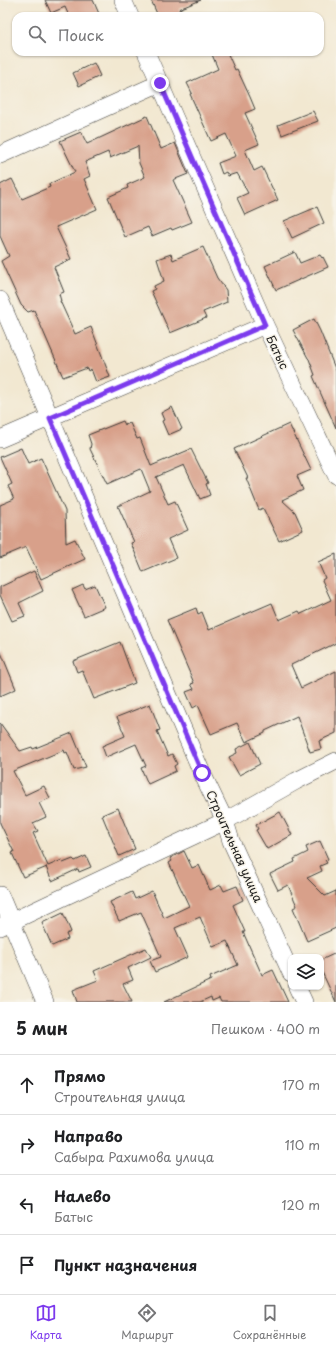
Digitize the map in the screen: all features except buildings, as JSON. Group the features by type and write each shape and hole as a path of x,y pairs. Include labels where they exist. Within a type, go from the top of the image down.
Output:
{"street":[{"path":"123,0 128,12"},
{"name":"Батыс","path":"148,56 265,325 336,475"},
{"path":"0,155 160,83"},
{"name":"Строительная улица","path":"0,300 175,710 225,821 231,841 288,966"},
{"path":"0,439 265,325"},
{"path":"6,925 225,821 296,781 336,761"},
{"path":"0,895 6,925 45,1002"},
{"path":"299,990 304,1002"}],"route":[{"path":"160,83 265,325 50,418 202,773"}]}
